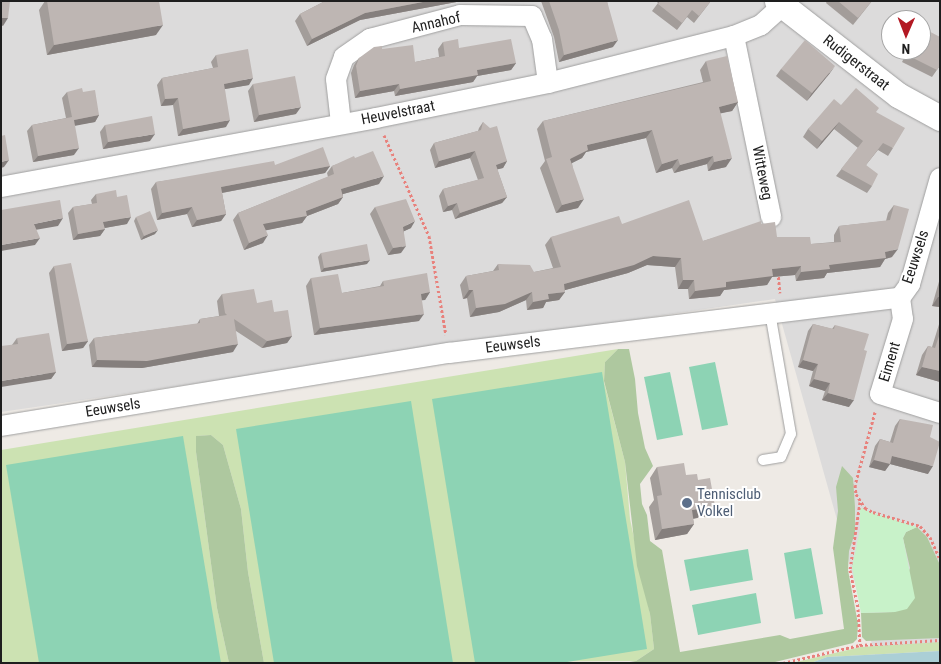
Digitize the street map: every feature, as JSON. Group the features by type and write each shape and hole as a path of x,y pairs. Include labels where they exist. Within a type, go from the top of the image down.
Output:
{"street":[{"name":"Heuvelstraat","path":"1,187 376,118 548,83 734,36 761,25 779,3"},
{"name":"Rudigerstraat","path":"779,3 898,95 940,118"},
{"name":"Annahof","path":"341,123 336,79 344,57 370,39 460,15 532,16 542,39 548,83"},
{"name":"Witteweg","path":"734,36 771,217"},
{"name":"Eeuwsels","path":"1,426 449,353 900,298 910,284 940,178"},
{"name":"Eiment","path":"900,298 903,319 880,394 940,413"}],"lane":[{"path":"763,460 781,457 791,434 776,312"}],"path":[{"path":"376,118 429,236 449,353"},
{"path":"776,312 777,264"},
{"path":"860,644 858,609 850,570 860,501 855,485 880,394"},
{"path":"860,501 873,512 920,526 930,537 940,559"},
{"path":"783,663 860,644 940,640"}],"shaded area":[{"path":"1,1 940,1 940,643 875,655 775,299 1,412"}],"green space":[{"path":"618,349 605,362 604,382 625,462 630,519 650,614 654,649 636,661 264,663 248,572 241,509 223,445 211,435 197,436 196,452 217,608 229,663 1,663 1,450"},
{"path":"618,349 629,349 645,448 653,466 640,484 642,504 647,515 650,541 662,550 680,652 780,635 790,639 844,629 833,548 838,511 836,487 842,466 853,478 855,507 855,533 849,551 848,570 858,624 857,639 853,643 771,663 623,663 636,661 654,649 650,614 637,566 625,462 604,381 605,362"},
{"path":"715,362 728,425 702,430 689,367"},
{"path":"602,372 647,649 561,663 475,663 432,399"},
{"path":"670,372 683,435 657,440 644,377"},
{"path":"411,401 453,663 274,663 236,429"},
{"path":"211,435 223,445 241,509 248,572 264,663 229,663 217,608 196,452 196,436"},
{"path":"183,436 221,663 39,663 6,465"},
{"path":"862,508 917,527 906,532 903,538 915,598 907,609 895,612 861,613 852,567 860,529 860,509"},
{"path":"917,527 927,537 940,565 940,638 866,641 862,637 861,613 895,612 910,568 903,538 906,532"},
{"path":"811,548 823,614 795,619 784,553"},
{"path":"748,549 753,580 690,591 684,560"},
{"path":"756,593 761,623 698,635 692,605"},
{"path":"940,642 940,651 827,657 811,663 792,663 861,647"}],"water":[{"path":"940,651 940,663 811,663 827,657"}],"building":[{"path":"1,1 10,1 8,18 1,18"},
{"path":"47,1 159,1 163,25 54,45"},
{"path":"325,1 428,1 365,13 312,39 300,14"},
{"path":"549,1 607,1 618,40 564,55 559,30"},
{"path":"660,1 711,1 699,16 692,10 682,23 658,4"},
{"path":"838,1 872,1 858,18"},
{"path":"931,32 940,37 940,65 937,70 917,60 931,60"},
{"path":"458,39 459,48 511,39 516,63 477,70 478,75 400,89 399,84 360,91 356,66 359,58 374,47 382,46 382,49 413,45 415,62 445,56 443,42"},
{"path":"805,40 835,66 812,93 781,69"},
{"path":"248,49 253,78 224,84 230,120 183,129 178,98 165,99 162,78 218,67 216,55"},
{"path":"727,56 738,102 719,107 732,158 714,162 713,156 680,165 678,159 662,164 652,130 587,145 588,150 570,159 584,199 562,205 546,159 552,157 543,121 711,81 706,61"},
{"path":"295,76 301,107 259,115 253,84"},
{"path":"82,88 83,92 95,90 99,115 74,120 79,148 38,156 32,125 72,117 67,92"},
{"path":"856,88 879,108 876,112 905,128 893,148 883,143 866,165 878,174 872,186 841,169 863,141 839,122 822,141 808,129 834,99 841,105"},
{"path":"152,116 155,134 108,142 105,125"},
{"path":"483,122 490,128 497,126 507,161 496,165 507,197 460,213 457,203 448,206 443,189 484,178 475,151 439,161 434,143 481,130"},
{"path":"5,135 9,160 1,162 1,136"},
{"path":"323,147 330,166 221,187 226,214 197,220 192,207 162,213 156,182 274,161 275,165"},
{"path":"373,151 384,176 341,189 343,197 306,211 307,216 263,224 268,235 249,243 238,213 334,174 332,166 354,156 355,158"},
{"path":"116,190 117,197 127,195 131,217 103,222 105,229 78,234 73,207 97,203 96,194"},
{"path":"406,199 415,221 403,227 406,246 393,248 375,207"},
{"path":"60,200 63,218 34,224 40,238 1,245 1,210"},
{"path":"689,200 703,241 761,221 761,224 775,222 777,237 810,237 811,244 841,242 839,226 890,220 894,205 909,209 898,249 885,252 886,258 829,265 830,269 801,272 801,266 772,269 773,276 726,282 726,287 695,291 694,280 683,280 681,258 653,256 634,265 564,284 565,292 548,294 549,299 533,302 532,292 505,304 476,308 473,290 469,290 466,276 499,270 498,264 530,265 534,272 561,267 551,237 619,216 622,224"},
{"path":"150,211 158,230 144,236 136,217"},
{"path":"367,244 370,260 324,268 321,253"},
{"path":"71,263 88,341 67,344 54,266"},
{"path":"427,273 430,292 421,294 424,314 320,328 311,278 338,274 342,293 384,286 383,281"},
{"path":"254,289 257,303 272,300 274,312 288,310 292,336 267,341 234,319 238,344 147,361 97,360 94,338 200,323 200,319 227,315 222,294"},
{"path":"813,324 834,329 835,325 869,334 864,350 867,351 854,400 828,393 830,383 814,379 818,364 803,360"},
{"path":"49,333 56,372 1,381 1,346 18,344 17,338"},
{"path":"940,333 940,371 922,367 928,346 935,348"},
{"path":"900,419 933,425 930,437 940,442 933,466 892,456 890,464 874,460 880,439 893,443"},
{"path":"684,463 686,475 697,474 698,480 710,478 715,506 692,510 694,524 662,529 657,496 662,495 657,467"}],"place":[{"name":"Tennisclub Volkel","path":"687,503"}]}
